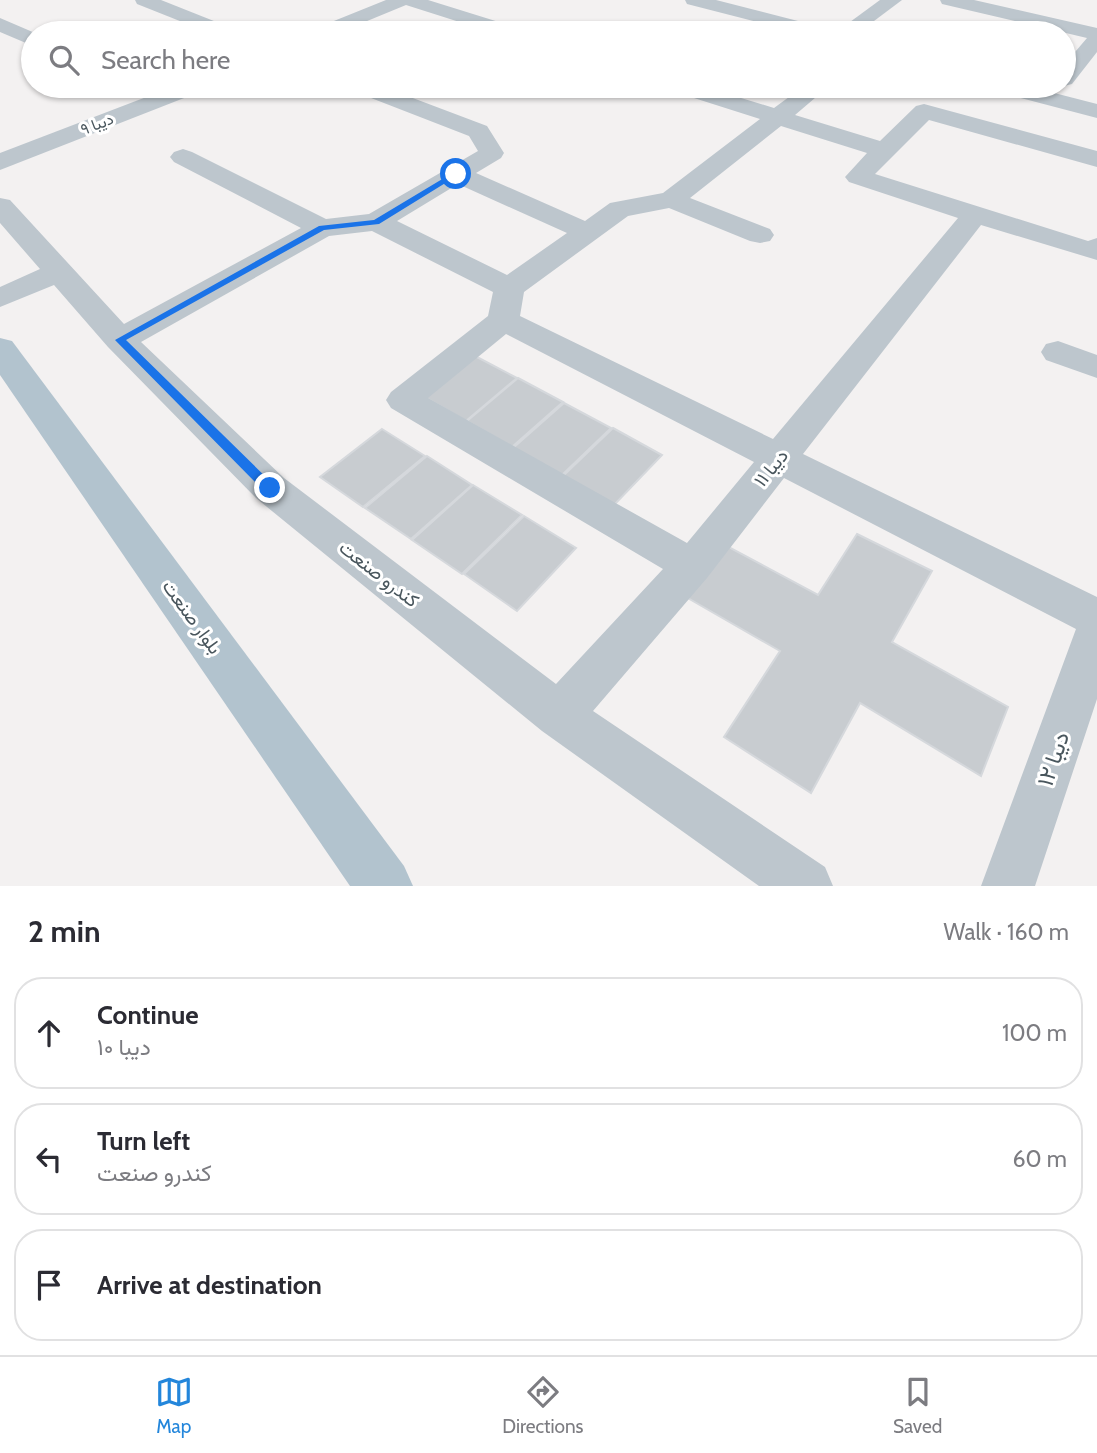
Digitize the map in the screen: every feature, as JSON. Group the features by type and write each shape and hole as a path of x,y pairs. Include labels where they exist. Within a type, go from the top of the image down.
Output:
{"main road":[{"name":"بلوار صنعت","path":"0,349 384,886"}],"street":[{"path":"144,0 197,21"},
{"path":"349,21 403,0"},
{"path":"409,0 476,21"},
{"path":"694,0 732,4 785,21"},
{"path":"862,21 893,0"},
{"path":"949,0 1043,21"},
{"path":"342,4 368,13"},
{"path":"0,24 21,34"},
{"path":"1076,28 1097,33"},
{"path":"1076,64 1097,39"},
{"path":"152,98 158,101"},
{"name":"دیبا ۹","path":"0,162 165,98"},
{"path":"120,340 322,228 376,222 492,153 478,131 392,98"},
{"path":"718,98 885,150"},
{"path":"692,566 403,400 588,232 620,209 671,200 803,98"},
{"path":"1016,137 1048,98"},
{"path":"1067,98 1097,111"},
{"path":"1097,159 924,111 858,177 1094,251 1097,247"},
{"path":"183,157 322,228"},
{"path":"456,174 588,232"},
{"path":"671,200 760,235"},
{"name":"کندرو صنعت","path":"0,206 120,340 270,488 559,715 806,886"},
{"name":"دیبا ۱۱","path":"559,715 692,566 975,214"},
{"path":"376,222 506,304 778,459 1097,618"},
{"path":"0,298 59,272"},
{"path":"1058,352 1097,367"},
{"name":"دیبا ۱۲","path":"1008,886 1097,632"}],"building":[{"path":"475,356 517,378 466,421 423,396"},
{"path":"518,378 563,402 512,447 467,421"},
{"path":"564,403 611,428 561,476 513,448"},
{"path":"613,428 662,455 614,505 563,476"},
{"path":"382,429 425,456 363,507 320,477"},
{"path":"427,456 472,485 411,539 365,508"},
{"path":"473,485 522,515 462,574 412,540"},
{"path":"524,516 576,548 517,611 464,574"},
{"path":"857,534 932,571 892,642 1008,707 981,776 860,703 811,793 724,737 780,651 686,597 725,545 818,595"}],"route":[{"path":"270,488 120,340 322,228 376,222 456,174"}]}
